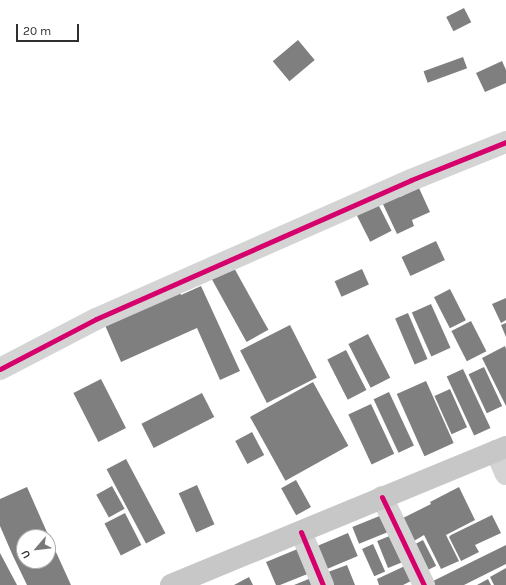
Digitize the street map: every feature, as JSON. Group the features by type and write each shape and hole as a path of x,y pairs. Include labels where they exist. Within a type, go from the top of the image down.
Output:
{"main road":[{"path":"171,585 501,449"}],"street":[{"path":"0,368 96,319 411,180 506,142"},
{"path":"501,449 506,474"},
{"path":"382,498 424,585"},
{"path":"301,532 323,585"}],"building":[{"path":"464,8 471,22 453,31 446,17"},
{"path":"298,40 315,60 289,81 273,61"},
{"path":"463,57 467,68 428,83 424,71"},
{"path":"502,61 506,70 506,83 485,92 476,73"},
{"path":"419,188 430,212 412,220 414,226 397,234 381,200 398,192 400,197"},
{"path":"378,204 392,231 370,242 357,215"},
{"path":"436,241 445,260 410,276 402,257"},
{"path":"233,266 268,330 247,342 211,278"},
{"path":"362,269 369,285 342,297 335,281"},
{"path":"201,286 240,371 220,380 197,328 121,362 104,323 179,289 181,295"},
{"path":"450,289 466,320 450,328 434,297"},
{"path":"506,298 506,320 501,323 492,304"},
{"path":"431,304 451,348 431,356 412,313"},
{"path":"408,313 428,359 415,364 395,318"},
{"path":"471,321 486,351 467,361 451,331"},
{"path":"506,323 506,337 501,325"},
{"path":"290,325 317,378 267,403 240,350"},
{"path":"368,334 390,378 371,388 348,344"},
{"path":"505,346 506,349 506,406 482,358"},
{"path":"346,350 366,390 348,400 327,360"},
{"path":"484,367 502,406 487,413 469,374"},
{"path":"463,369 490,428 474,436 447,377"},
{"path":"101,379 126,428 98,442 73,393"},
{"path":"426,381 454,443 424,456 397,394"},
{"path":"313,382 348,446 285,481 250,417"},
{"path":"450,389 467,427 452,434 434,396"},
{"path":"389,392 414,445 399,453 374,399"},
{"path":"202,393 214,417 154,448 141,424"},
{"path":"371,404 394,454 372,464 348,415"},
{"path":"252,432 264,455 247,464 235,441"},
{"path":"126,459 165,533 146,543 107,469"},
{"path":"296,480 311,507 296,515 281,488"},
{"path":"197,485 214,524 196,532 179,493"},
{"path":"112,486 125,509 109,517 96,495"},
{"path":"27,487 46,529 16,529 16,562 0,526 0,499"},
{"path":"459,487 475,520 446,535 459,561 441,569 424,535 414,541 403,518 431,504 430,502"},
{"path":"125,513 141,545 121,556 105,523"},
{"path":"382,515 389,532 359,544 352,527"},
{"path":"492,515 501,533 475,545 479,552 461,561 449,537"},
{"path":"348,533 358,556 325,570 315,547"},
{"path":"392,535 403,562 388,568 377,541"},
{"path":"423,540 436,566 420,574 407,548"},
{"path":"373,544 385,571 374,576 362,549"},
{"path":"506,545 506,564 464,585 435,585 433,581"},
{"path":"300,548 310,573 280,585 276,585 266,562"},
{"path":"56,552 71,585 27,585 19,569 56,569"},
{"path":"0,553 17,585 0,585"},
{"path":"347,565 355,585 334,585 328,572"},
{"path":"407,565 413,580 403,585 379,585 377,579"},
{"path":"506,568 506,585 494,585 490,577"},
{"path":"316,576 320,585 294,585"},
{"path":"249,577 253,585 234,585"},
{"path":"488,579 491,585 477,585"}],"cycle path":[{"path":"0,369 96,319 411,180 506,142"},
{"path":"382,497 424,585"},
{"path":"301,532 323,585"}]}
